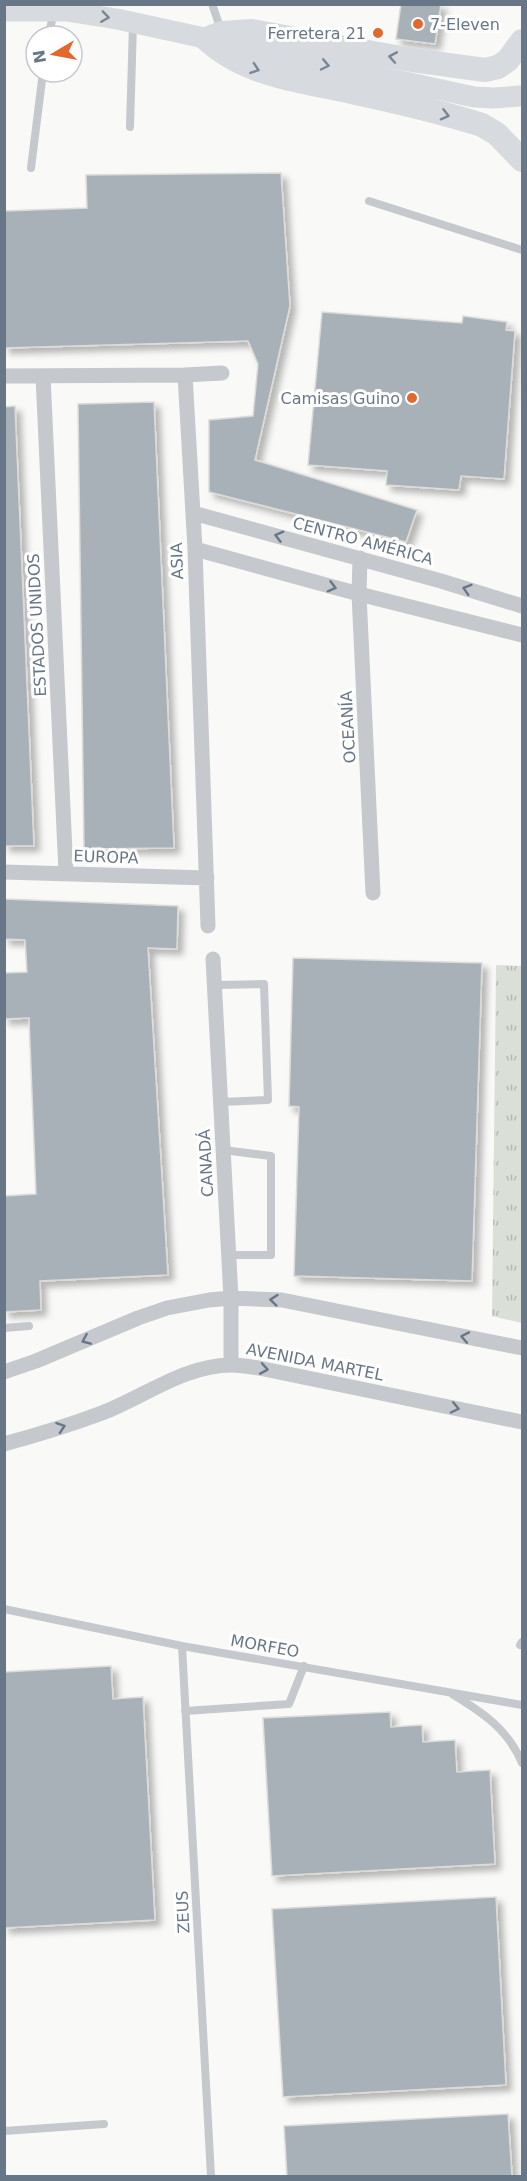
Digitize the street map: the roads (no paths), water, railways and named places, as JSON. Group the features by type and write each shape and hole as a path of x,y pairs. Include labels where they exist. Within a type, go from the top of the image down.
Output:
{"main road":[{"path":"522,41 508,60 498,67 485,70 424,62 252,32 217,38 220,52 258,71 379,98 482,125 497,134 522,160"}],"street":[{"path":"4,11 66,11 133,22 217,38 474,97 519,96"},
{"path":"4,376 222,373"},
{"name":"ASIA","path":"185,375 195,549 208,926"},
{"name":"ESTADOS UNIDOS","path":"44,376 66,873"},
{"name":"CENTRO AMÉRICA","path":"193,513 360,558 522,606"},
{"path":"195,549 359,594 522,635"},
{"name":"OCEANÍA","path":"360,558 359,594 373,893"},
{"name":"EUROPA","path":"4,872 207,878"},
{"name":"CANADÁ","path":"213,959 231,1298 231,1365"},
{"path":"4,1372 167,1308 231,1298 282,1300 522,1348"},
{"name":"AVENIDA MARTEL","path":"4,1444 45,1433 104,1412 177,1378 207,1368 231,1365 259,1368 522,1422"}],"lane":[{"path":"212,4 217,38"},
{"path":"51,24 54,11"},
{"path":"130,127 133,22"},
{"path":"31,168 42,84"},
{"path":"369,201 522,250"},
{"path":"214,986 264,984 268,1100 220,1102"},
{"path":"223,1150 271,1156 271,1255 228,1255"},
{"path":"4,1328 29,1326"},
{"name":"MORFEO","path":"4,1609 182,1646 522,1705"},
{"name":"ZEUS","path":"182,1646 211,2176"},
{"path":"185,1710 289,1704 303,1666"},
{"path":"448,1691 484,1713 502,1731 518,1753 522,1763"},
{"path":"4,2131 104,2124"}],"place":[{"name":"7-Eleven","path":"418,24"},
{"name":"Ferretera 21","path":"378,33"},
{"name":"Camisas Guino","path":"412,398"}]}
